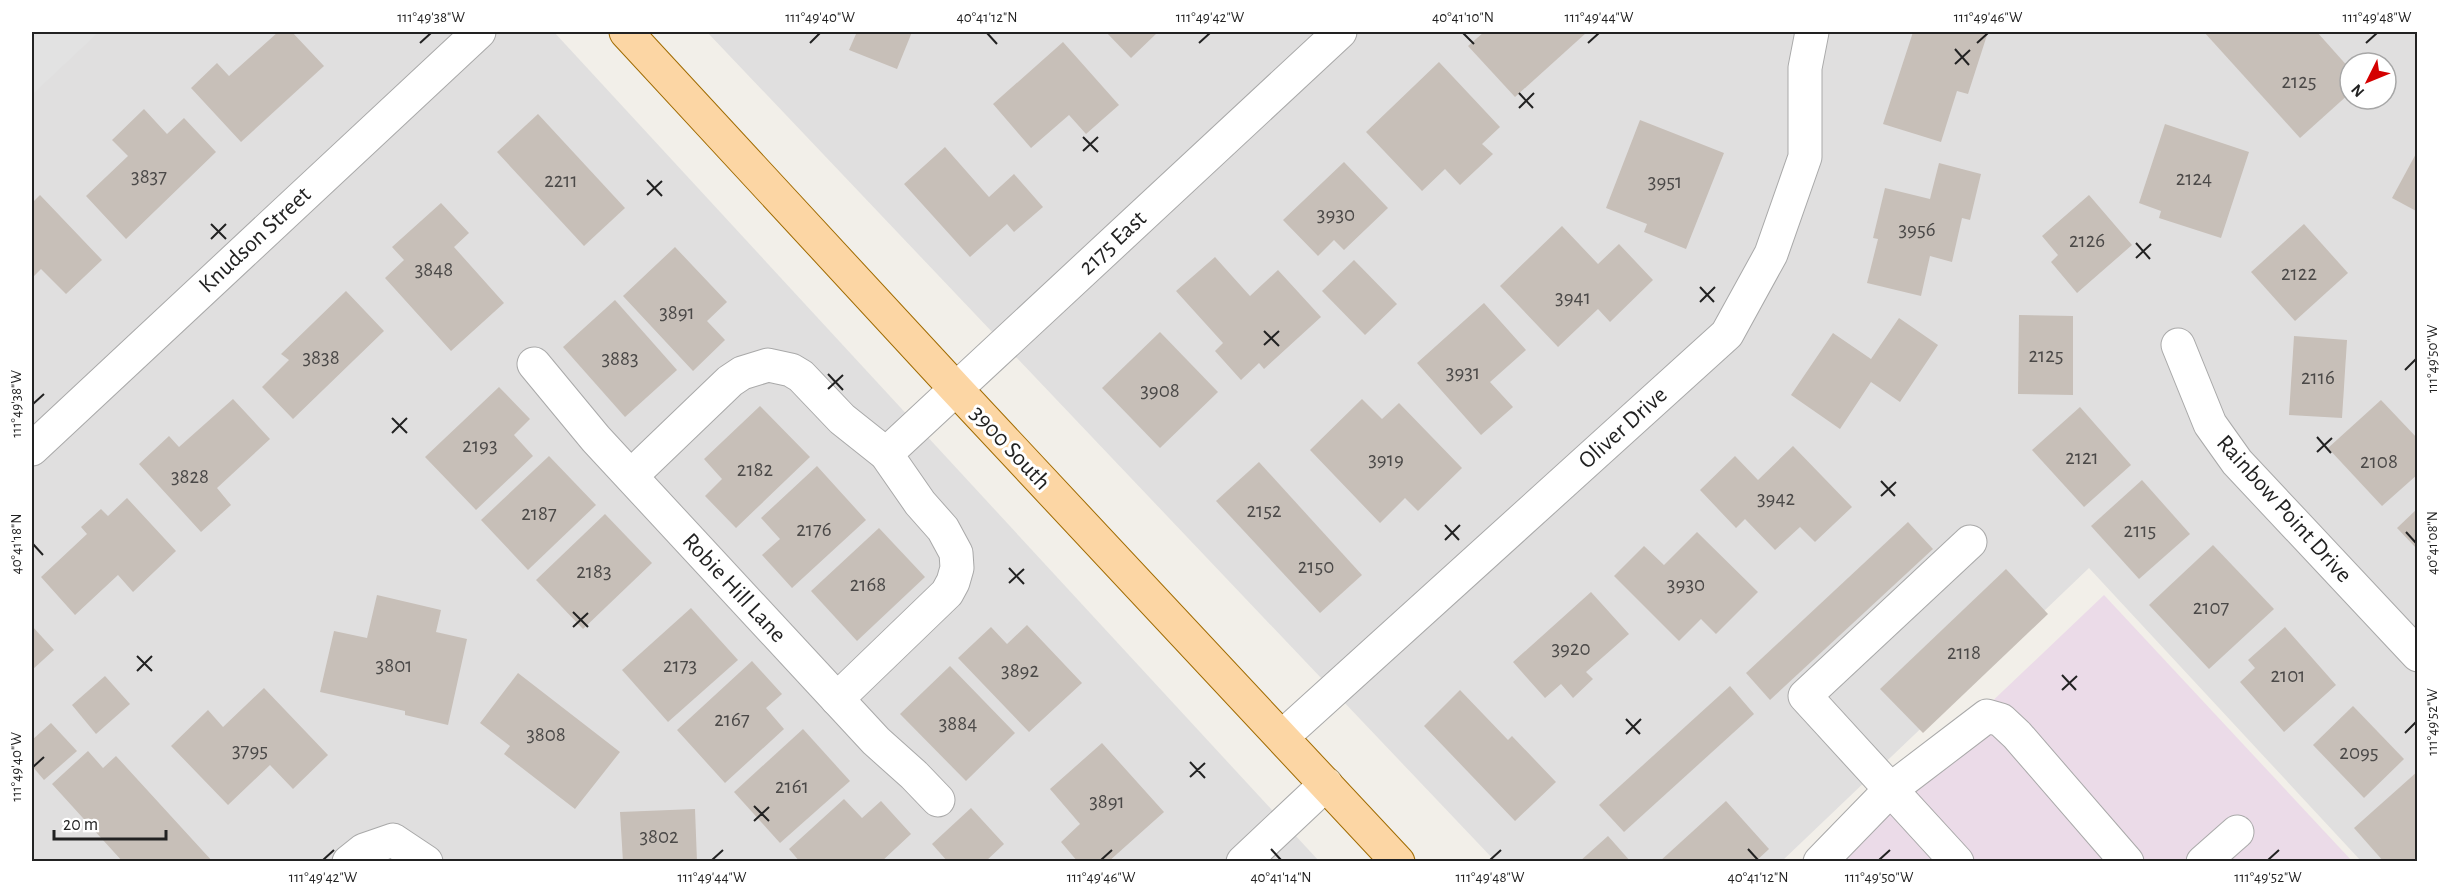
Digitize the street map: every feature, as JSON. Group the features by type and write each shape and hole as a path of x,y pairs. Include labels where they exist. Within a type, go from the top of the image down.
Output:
{"main road":[{"name":"3900 South","path":"626,32 955,388 1398,861"}],"street":[{"name":"Knudson Street","path":"32,449 479,32"},
{"name":"2175 East","path":"886,454 1340,32"},
{"name":"Oliver Drive","path":"1282,736 1727,334 1771,254 1805,157 1805,68 1812,32"},
{"name":"Rainbow Point Drive","path":"2178,345 2210,424 2237,462 2418,655"},
{"name":"Robie Hill Lane","path":"534,364 596,439 876,741 914,775 938,801"},
{"path":"631,476 730,381 749,370 768,365 791,370 801,376 842,419 886,454 920,503 951,541 956,553 957,568 953,582 937,603 837,699"},
{"path":"1957,861 1805,696 1970,542"},
{"path":"1820,861 1890,790 1987,716 2001,720 2017,735 2127,861"},
{"path":"1242,861 1326,784"},
{"path":"2203,861 2237,832"},
{"path":"349,861 364,850 393,840 426,861"}],"shaded area":[{"path":"32,32 99,32 32,95"},
{"path":"74,32 554,32 1319,861 32,861 32,74"},
{"path":"707,32 2417,32 2417,861 2361,861 2089,568 1782,861 1495,861"},
{"path":"2104,595 2352,861 1823,862"}],"building":[{"path":"278,32 292,32 324,66 241,142 191,88 217,63 229,76"},
{"path":"849,32 912,32 897,69 849,50 856,34"},
{"path":"1106,32 1158,32 1131,58"},
{"path":"1484,32 1586,33 1515,97 1468,46"},
{"path":"1913,32 1929,34 1930,32 1988,32 1968,94 1957,91 1941,142 1883,124"},
{"path":"2204,32 2317,32 2338,56 2338,104 2300,138"},
{"path":"1063,42 1119,105 1086,134 1069,115 1031,148 993,104"},
{"path":"1439,62 1500,127 1482,144 1493,154 1460,185 1445,169 1422,191 1366,132"},
{"path":"144,109 167,134 184,118 216,152 126,239 86,196 128,156 112,140"},
{"path":"538,114 625,208 584,246 497,152"},
{"path":"1640,120 1724,153 1686,249 1644,232 1647,224 1606,208"},
{"path":"2165,124 2249,152 2221,238 2159,218 2161,211 2139,203"},
{"path":"945,147 989,197 1014,174 1043,207 1014,232 1007,224 970,257 904,184"},
{"path":"2418,150 2418,212 2392,198"},
{"path":"1344,162 1388,208 1344,250 1334,240 1318,256 1283,220"},
{"path":"1939,163 1981,174 1970,220 1962,218 1952,262 1930,256 1921,296 1867,283 1878,239 1873,238 1885,188 1930,199"},
{"path":"40,195 102,260 66,294 41,269 32,278 32,203"},
{"path":"2089,195 2132,245 2077,293 2051,262 2058,255 2042,236"},
{"path":"441,203 469,233 454,247 504,303 451,351 385,278 404,260 392,247"},
{"path":"2304,224 2348,273 2295,321 2251,272"},
{"path":"1562,226 1598,264 1619,244 1653,280 1610,322 1598,309 1558,347 1500,286"},
{"path":"675,247 727,302 707,321 725,340 693,371 623,296"},
{"path":"1215,257 1250,296 1278,270 1321,317 1264,369 1259,363 1241,380 1215,351 1223,343 1176,291"},
{"path":"1354,260 1397,304 1365,335 1322,291"},
{"path":"346,291 384,331 293,419 262,387 289,360 281,354"},
{"path":"615,300 677,370 625,417 563,347"},
{"path":"1484,303 1526,350 1490,382 1513,407 1481,435 1417,363"},
{"path":"2019,315 2073,316 2073,395 2018,394"},
{"path":"1899,318 1938,345 1900,402 1871,382 1840,429 1791,395 1833,333 1871,359"},
{"path":"1160,332 1218,392 1160,448 1102,388"},
{"path":"2294,336 2347,340 2342,418 2289,415"},
{"path":"499,387 530,419 514,435 533,456 476,510 425,457"},
{"path":"233,399 270,439 217,488 231,505 201,532 139,464 169,436 179,447"},
{"path":"1362,399 1382,419 1399,403 1462,468 1418,511 1405,498 1380,523 1310,450"},
{"path":"2381,400 2418,439 2418,474 2382,506 2328,448"},
{"path":"760,406 810,457 736,528 705,496 722,479 704,459"},
{"path":"2080,407 2131,465 2084,507 2032,450"},
{"path":"1793,446 1852,507 1815,542 1800,527 1775,550 1745,519 1736,528 1700,490 1735,456 1758,480"},
{"path":"549,456 596,505 528,570 481,520"},
{"path":"1259,462 1362,575 1320,613 1216,501"},
{"path":"817,466 866,520 792,588 762,555 780,539 761,518"},
{"path":"2142,480 2190,534 2139,579 2091,526"},
{"path":"127,498 176,551 133,592 118,575 75,615 41,577 87,534 81,527 101,509 108,516"},
{"path":"2418,508 2418,550 2397,528"},
{"path":"605,514 652,563 583,629 536,580"},
{"path":"1908,522 1933,549 1770,700 1746,673"},
{"path":"879,528 925,577 857,641 811,591"},
{"path":"1697,532 1758,592 1716,634 1701,619 1679,641 1614,576 1644,546 1664,565"},
{"path":"2213,545 2274,609 2209,669 2149,605"},
{"path":"2006,569 2048,614 1923,733 1880,689"},
{"path":"1591,592 1629,634 1586,672 1593,679 1573,698 1561,684 1545,698 1513,662"},
{"path":"377,595 441,610 436,632 467,639 448,725 405,715 405,711 320,692 334,631 367,638"},
{"path":"691,608 738,660 668,722 622,670"},
{"path":"1027,625 1082,683 1029,732 958,658 991,627 1007,644"},
{"path":"32,626 54,650 32,670"},
{"path":"2285,627 2336,685 2284,732 2240,682 2255,668 2248,660"},
{"path":"752,661 782,694 766,708 784,729 725,783 677,730"},
{"path":"950,666 1015,733 966,781 900,714"},
{"path":"518,673 620,752 575,809 504,754 510,746 480,723"},
{"path":"105,676 130,704 96,734 72,705"},
{"path":"1730,686 1754,714 1624,832 1599,805"},
{"path":"264,688 328,755 293,789 270,765 228,805 171,746 208,710 223,727"},
{"path":"1460,690 1508,740 1512,736 1556,782 1515,821 1424,726"},
{"path":"2353,706 2404,759 2364,798 2313,745"},
{"path":"51,723 77,751 44,780 32,766 32,740"},
{"path":"803,729 850,781 780,843 734,792"},
{"path":"1102,743 1164,812 1108,862 1078,862 1061,842 1080,824 1050,789"},
{"path":"88,751 103,768 116,756 213,862 123,862 52,784"},
{"path":"2418,771 2418,862 2384,862 2354,828"},
{"path":"844,799 862,818 881,801 911,834 881,862 800,862 789,849"},
{"path":"1726,801 1769,849 1755,862 1659,862"},
{"path":"971,808 1004,844 985,862 948,862 932,844"},
{"path":"695,809 697,862 623,862 620,812"},
{"path":"1608,836 1631,862 1579,862"}]}
